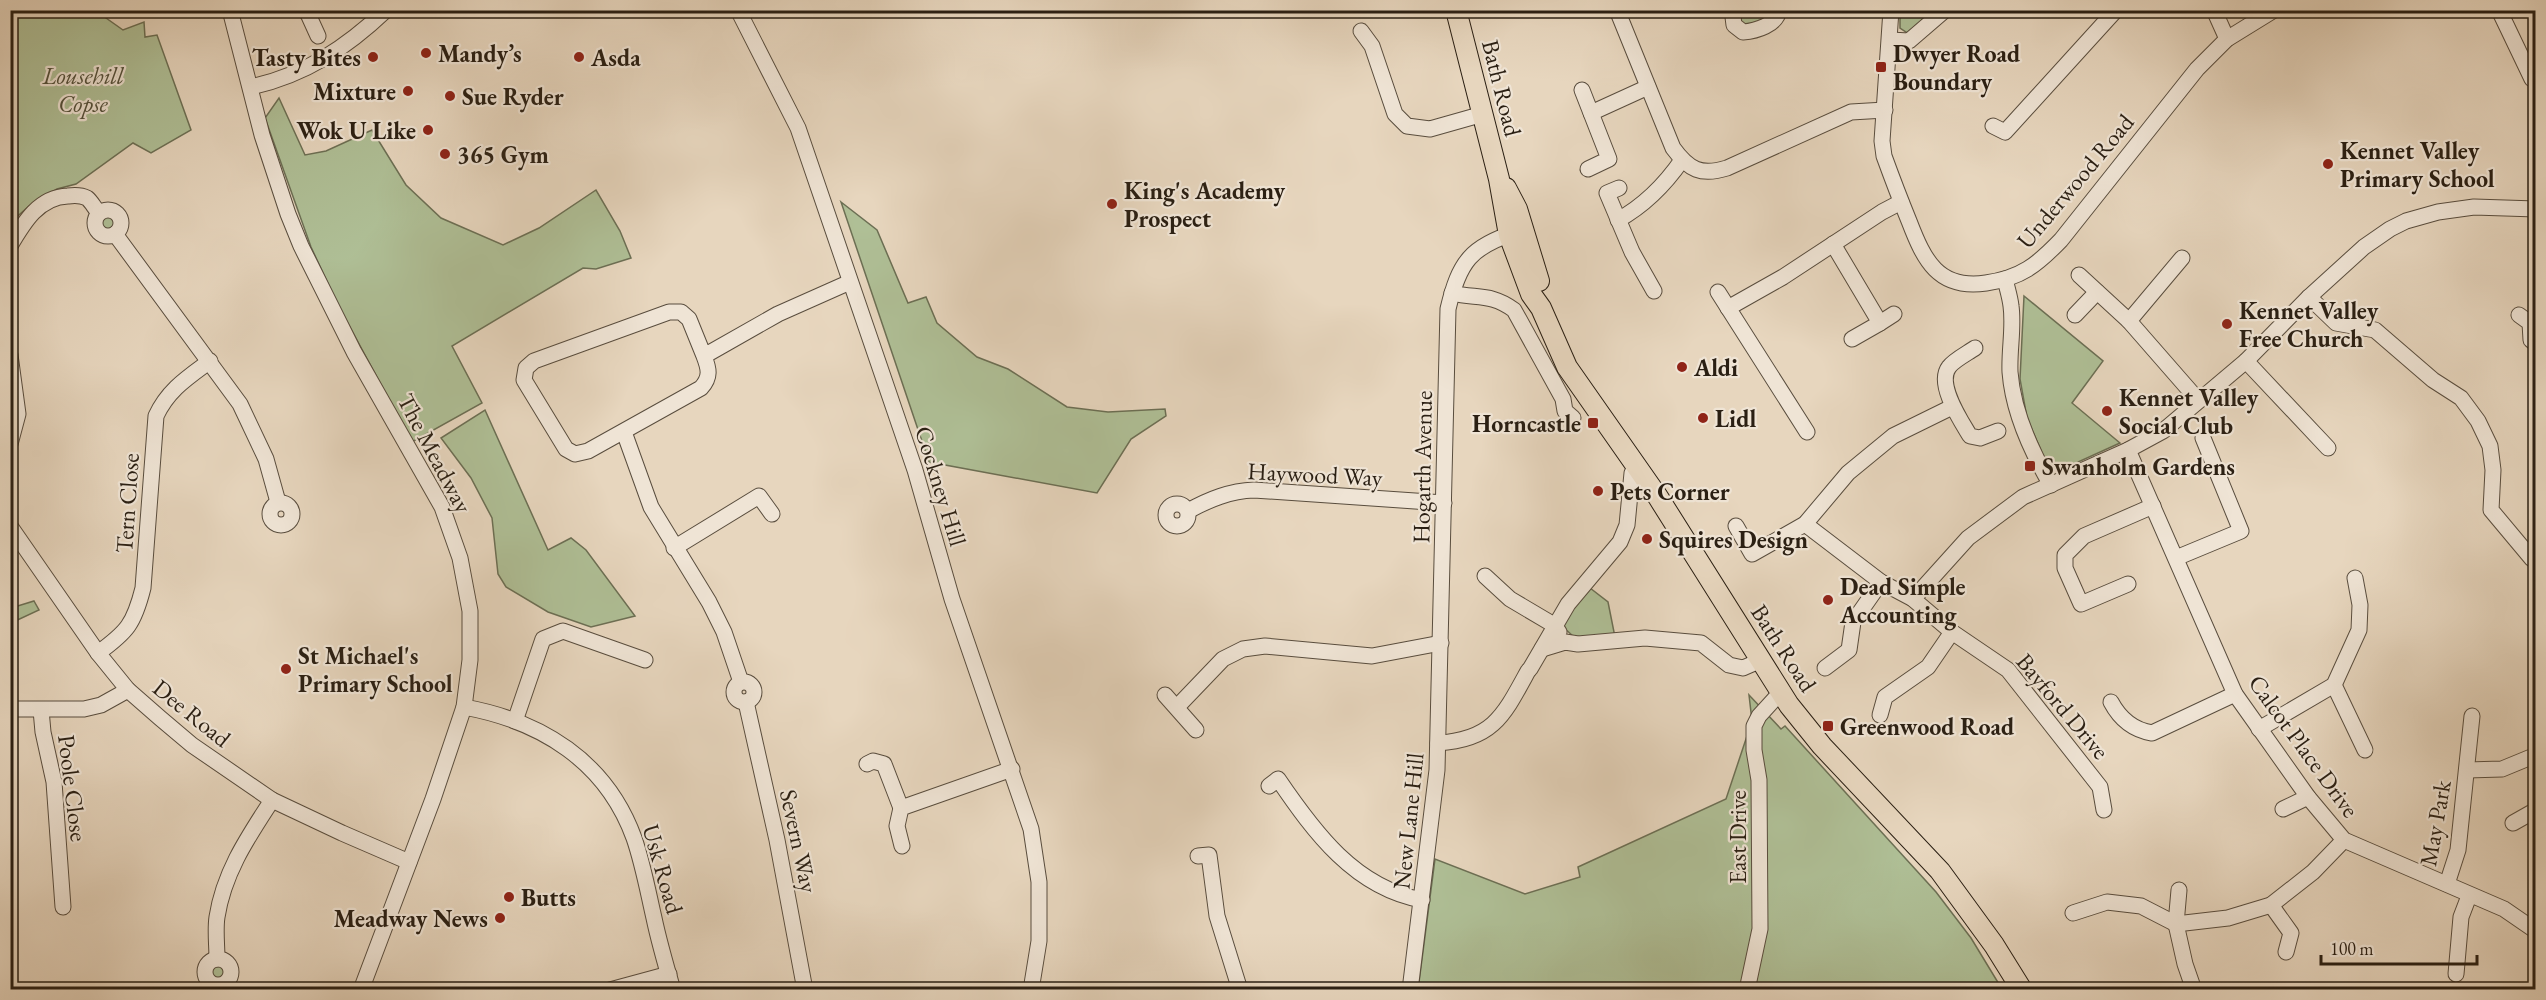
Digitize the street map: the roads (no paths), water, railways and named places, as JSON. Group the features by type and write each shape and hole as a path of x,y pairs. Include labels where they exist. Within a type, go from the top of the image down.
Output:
{"main road":[{"name":"Bath Road","path":"1456,10 1498,178 1511,195 1516,233 1542,292 1541,308 1551,334 1574,378 1688,543 1780,693 1822,746 1940,871 1988,937 2022,990"}],"street":[{"name":"The Meadway","path":"230,10 262,135 301,246 354,352 442,507 460,558 470,611 470,660 464,707 433,798 361,990"},
{"path":"304,10 318,36"},
{"path":"251,87 279,81 317,63 365,30 386,10"},
{"name":"Cockney Hill","path":"738,10 798,128 915,470 955,610 1031,829 1039,882 1039,941 1031,990"},
{"path":"1617,10 1673,148 1682,160 1702,172 1713,173 1749,159 1851,112 1885,110"},
{"path":"1737,10 1733,21 1736,28 1743,32 1773,22 1779,10"},
{"name":"Underwood Road","path":"1891,10 1882,141 1884,156 1925,258 1942,276 1954,282 1971,285 2005,279 2030,269 2061,240 2197,69 2227,39 2274,10"},
{"path":"1890,40 1909,41 1945,10"},
{"path":"2005,133 2116,10"},
{"path":"2214,10 2227,39"},
{"path":"2499,10 2529,56 2532,80"},
{"path":"1360,32 1372,46 1395,114 1407,126 1430,129 1483,114"},
{"path":"1591,113 1648,87"},
{"path":"1582,90 1609,159 1588,169"},
{"path":"1618,220 1644,204 1663,186 1682,160"},
{"path":"1619,188 1607,193 1654,291"},
{"path":"10,246 26,219 40,205 58,196 79,195 88,199 99,213 95,221 96,230 107,236 115,234 240,404 266,459 278,502"},
{"path":"1728,308 1901,202"},
{"path":"1913,599 1968,538 2023,497 2128,450 2163,431 2246,361 2309,297 2364,247 2406,221 2439,212 2474,207 2535,209"},
{"name":"Hogarth Avenue","path":"1438,743 1447,331 1452,293 1465,265 1476,250 1516,233"},
{"path":"1833,244 1880,323"},
{"path":"2129,321 2182,258"},
{"path":"2079,275 2129,321 2198,400"},
{"path":"2005,279 2012,308 2010,372 2014,390 2024,432 2051,485"},
{"path":"704,356 778,314 850,282"},
{"path":"1718,291 1807,432"},
{"path":"2075,315 2097,292"},
{"path":"1452,293 1500,300 1514,310 1558,389 1565,411 1573,418"},
{"path":"2309,297 2336,323 2375,330 2433,380 2461,398 2478,421 2490,446 2493,470 2491,510 2532,559"},
{"path":"669,312 681,312 689,319 704,356 709,370 707,382 701,388 588,451 575,454 566,449 524,380 526,368 534,361 669,312"},
{"path":"1852,339 1894,314"},
{"path":"2528,319 2531,340 2535,344"},
{"path":"1975,348 1948,368 1945,380 1952,407 1970,436 1980,438 1998,431"},
{"path":"10,355 18,414 10,444"},
{"name":"Tern Close","path":"98,654 121,636 137,615 143,588 156,416 163,401 174,388 210,361"},
{"path":"2246,361 2328,448"},
{"path":"1736,526 1752,554 1805,524 1848,473 1886,441 1952,407"},
{"name":"Severn Way","path":"624,432 651,507 709,602 728,641 741,682 736,685 734,694 740,702 746,702 777,840 805,990"},
{"path":"2176,558 2241,531 2203,438"},
{"name":"Calcot Place Drive","path":"2128,450 2235,694 2308,797 2344,840 2447,884 2469,896 2504,909 2530,925 2535,931"},
{"name":"New Lane Hill","path":"1410,990 1438,743 1455,742 1494,725 1505,713 1568,604 1620,542 1627,525 1632,473 1636,465"},
{"name":"Haywood Way","path":"1188,511 1229,493 1254,490 1444,503"},
{"path":"674,548 759,496 772,514"},
{"path":"2128,584 2081,604 2065,568 2066,555 2084,536 2153,506"},
{"name":"Bayford Drive","path":"1805,524 1881,582 1913,599 1952,633 2008,669 2100,787 2104,810"},
{"name":"Dee Road","path":"10,526 98,654 128,690 192,745 272,800 409,862"},
{"path":"1485,576 1510,599 1554,625 1564,642"},
{"path":"2259,729 2334,685 2359,630 2360,605 2355,578"},
{"path":"1825,668 1849,651 1853,622 1881,582"},
{"path":"515,721 543,639 562,631 645,660"},
{"path":"1880,715 1885,698 1928,667 1952,633"},
{"path":"1542,650 1564,642 1578,644 1645,638 1701,643 1729,665 1743,668 1759,661"},
{"path":"1177,707 1223,659 1243,648 1265,646 1372,656 1441,643"},
{"path":"2334,685 2365,750"},
{"path":"10,709 84,709 101,705 128,690"},
{"name":"East Drive","path":"1747,990 1760,929 1759,780 1754,750 1754,726 1759,716 1780,693"},
{"path":"2111,702 2128,723 2152,733 2235,694"},
{"path":"1165,695 1196,730"},
{"name":"Usk Road","path":"464,707 515,721 550,736 590,767 614,797 634,837 673,990"},
{"name":"Poole Close","path":"41,710 43,732 54,782 63,907"},
{"name":"May Park","path":"2447,884 2458,850 2472,716"},
{"name":"May Park","path":"2467,770 2502,769 2535,755"},
{"path":"867,764 873,761 884,764 901,808 897,826 902,846"},
{"path":"901,808 1012,769"},
{"path":"1279,779 1308,823 1349,865 1403,895 1422,900"},
{"path":"2283,809 2308,797"},
{"path":"217,959 217,919 224,886 240,850 272,800"},
{"path":"2513,823 2535,810"},
{"path":"2073,913 2106,902 2141,906 2176,924 2228,918 2271,905 2313,872 2344,840"},
{"path":"1210,854 1217,916 1240,990"},
{"path":"2179,890 2176,924 2185,964 2194,990"},
{"path":"2456,974 2461,917 2469,896"},
{"path":"2271,905 2291,933 2286,952"},
{"path":"610,990 669,974"}],"place":[{"name":"Mandy’s","path":"426,53"},
{"name":"Tasty Bites","path":"373,57"},
{"name":"Asda","path":"579,57"},
{"name":"Dwyer Road Boundary","path":"1881,67"},
{"name":"Mixture","path":"408,91"},
{"name":"Sue Ryder","path":"450,96"},
{"name":"Wok U Like","path":"428,130"},
{"name":"365 Gym","path":"445,154"},
{"name":"Kennet Valley Primary School","path":"2328,164"},
{"name":"King's Academy Prospect","path":"1112,204"},
{"name":"Kennet Valley Free Church","path":"2227,324"},
{"name":"Aldi","path":"1682,367"},
{"name":"Kennet Valley Social Club","path":"2107,411"},
{"name":"Lidl","path":"1703,418"},
{"name":"Horncastle","path":"1593,423"},
{"name":"Swanholm Gardens","path":"2030,466"},
{"name":"Pets Corner","path":"1598,491"},
{"name":"Squires Design","path":"1647,539"},
{"name":"Dead Simple Accounting","path":"1828,600"},
{"name":"St Michael's Primary School","path":"286,669"},
{"name":"Greenwood Road","path":"1828,726"},
{"name":"Butts","path":"509,897"},
{"name":"Meadway News","path":"500,918"}],"park label":[{"name":"Lousehill Copse","path":"83,89"}]}
